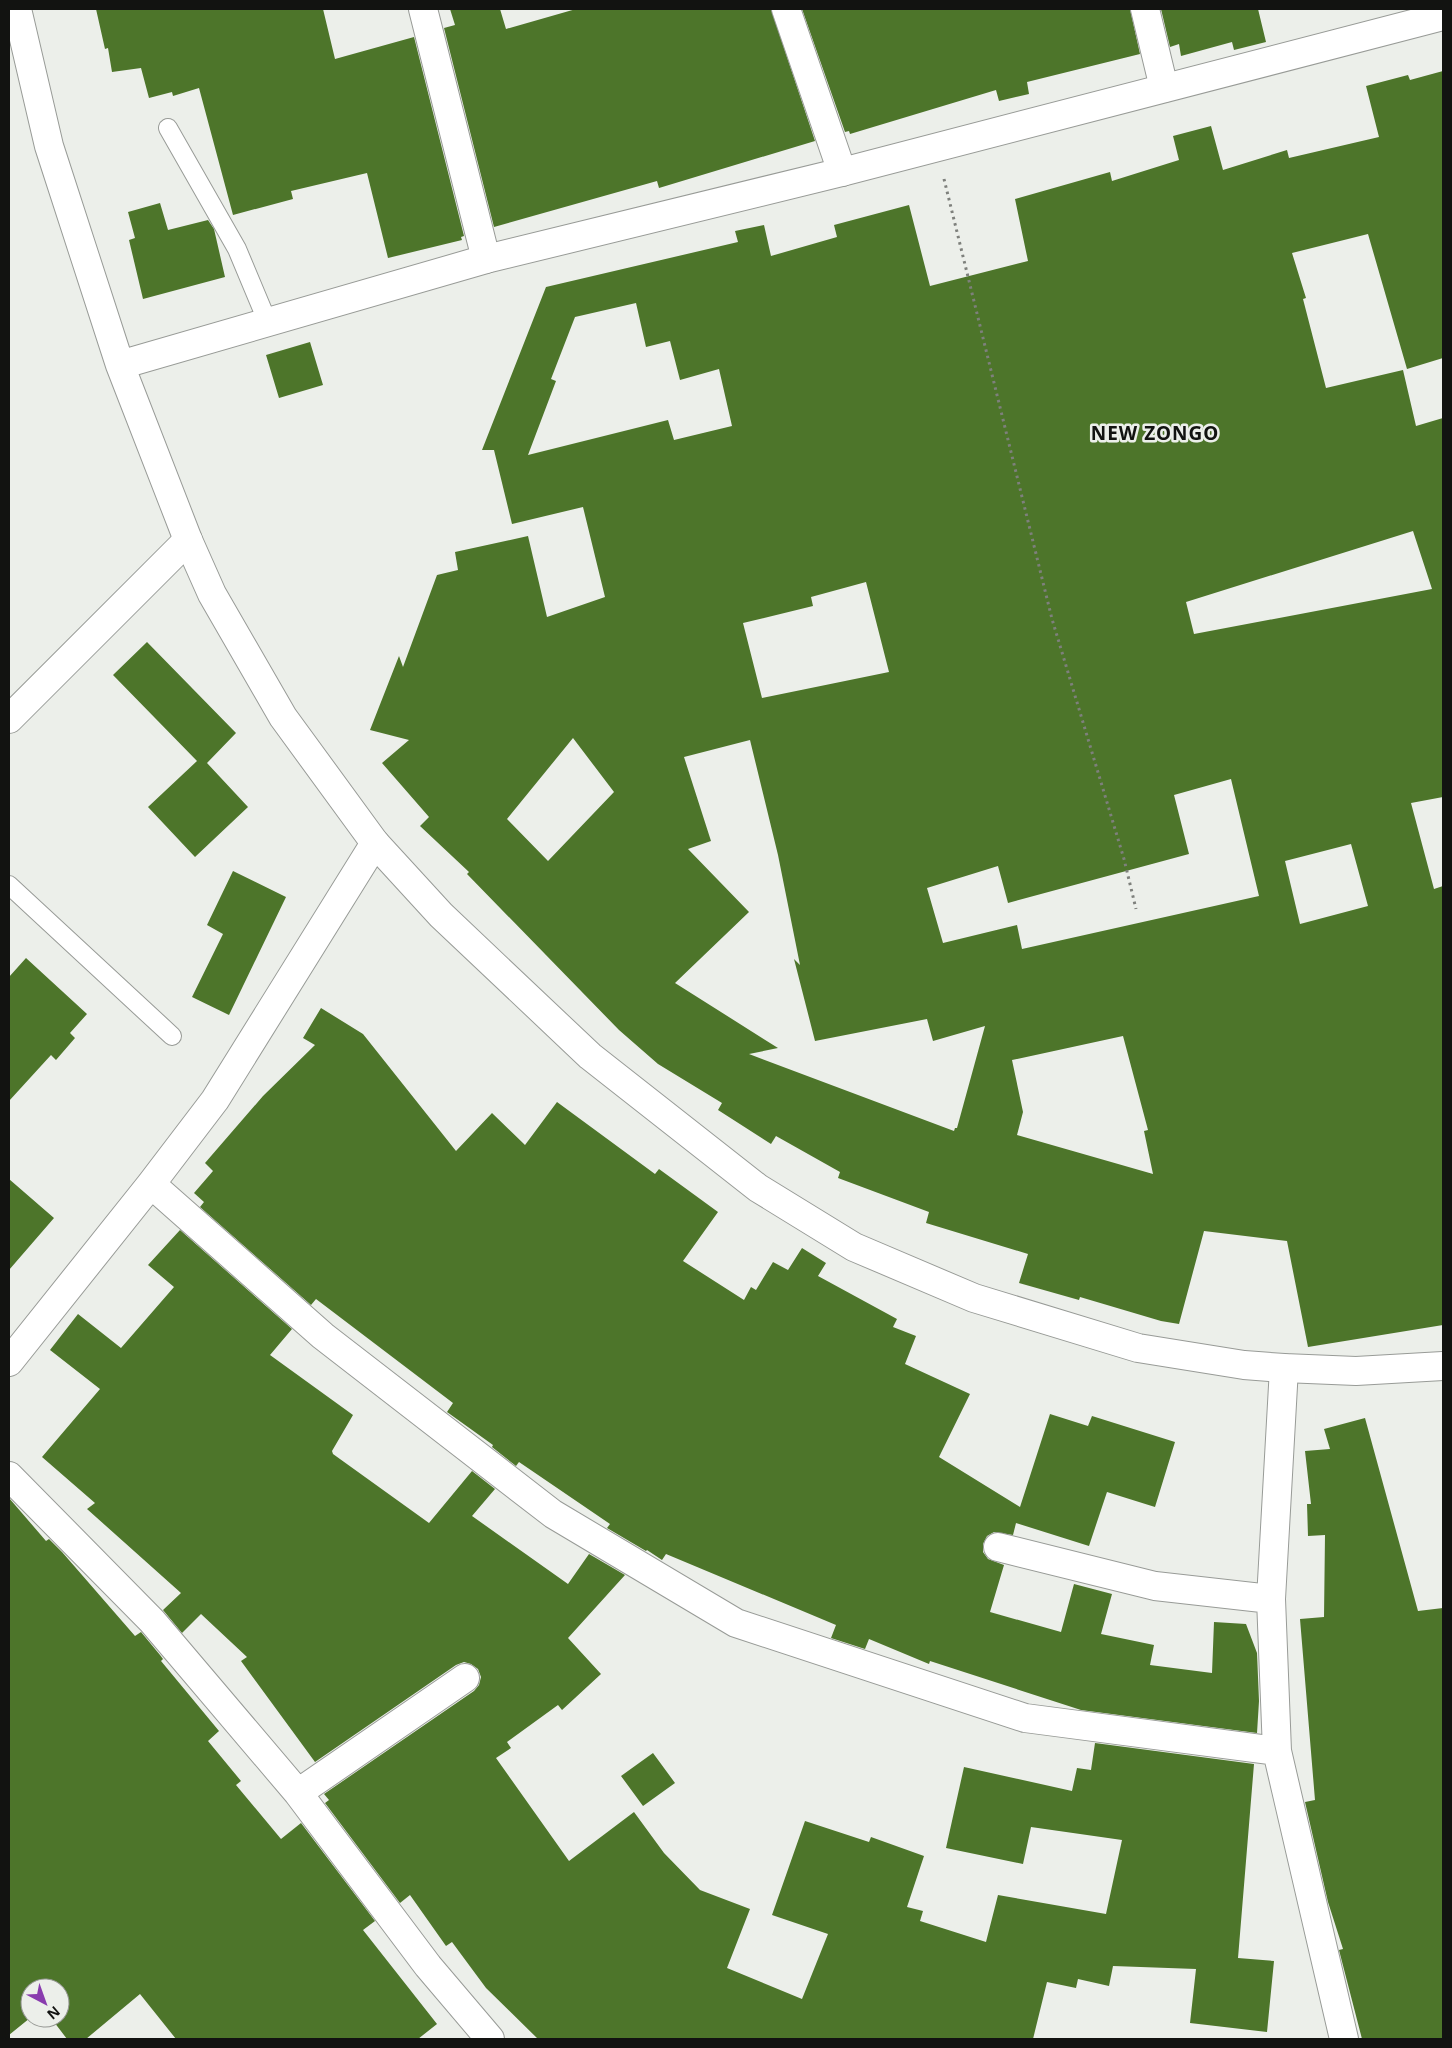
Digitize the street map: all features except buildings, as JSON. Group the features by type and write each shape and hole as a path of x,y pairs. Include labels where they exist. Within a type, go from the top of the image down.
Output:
{"street":[{"path":"17,9 49,146 120,365 188,540 212,594 283,717 375,843 440,915 590,1056 758,1188 854,1246 974,1298 1138,1348 1244,1365 1284,1368 1356,1371 1443,1366"},
{"path":"424,9 486,259"},
{"path":"786,9 842,172"},
{"path":"1145,9 1164,88"},
{"path":"120,365 486,259 842,172 1443,16"},
{"path":"9,719 188,540"},
{"path":"9,1362 152,1184 215,1100 375,843"},
{"path":"152,1184 323,1336 553,1514 736,1623 1025,1718 1277,1751"},
{"path":"1284,1368 1271,1599 1277,1751 1344,2039"},
{"path":"9,1476 152,1621 298,1793 428,1966 490,2039"},
{"path":"998,1547 1155,1586 1271,1599"},
{"path":"298,1793 465,1678"}],"lane":[{"path":"168,128 237,249 268,323"},
{"path":"9,885 172,1036"}],"path":[{"path":"936,147 1052,618 1124,859 1136,909"}],"district":[{"name":"NEW ZONGO","path":"1155,433"}]}
